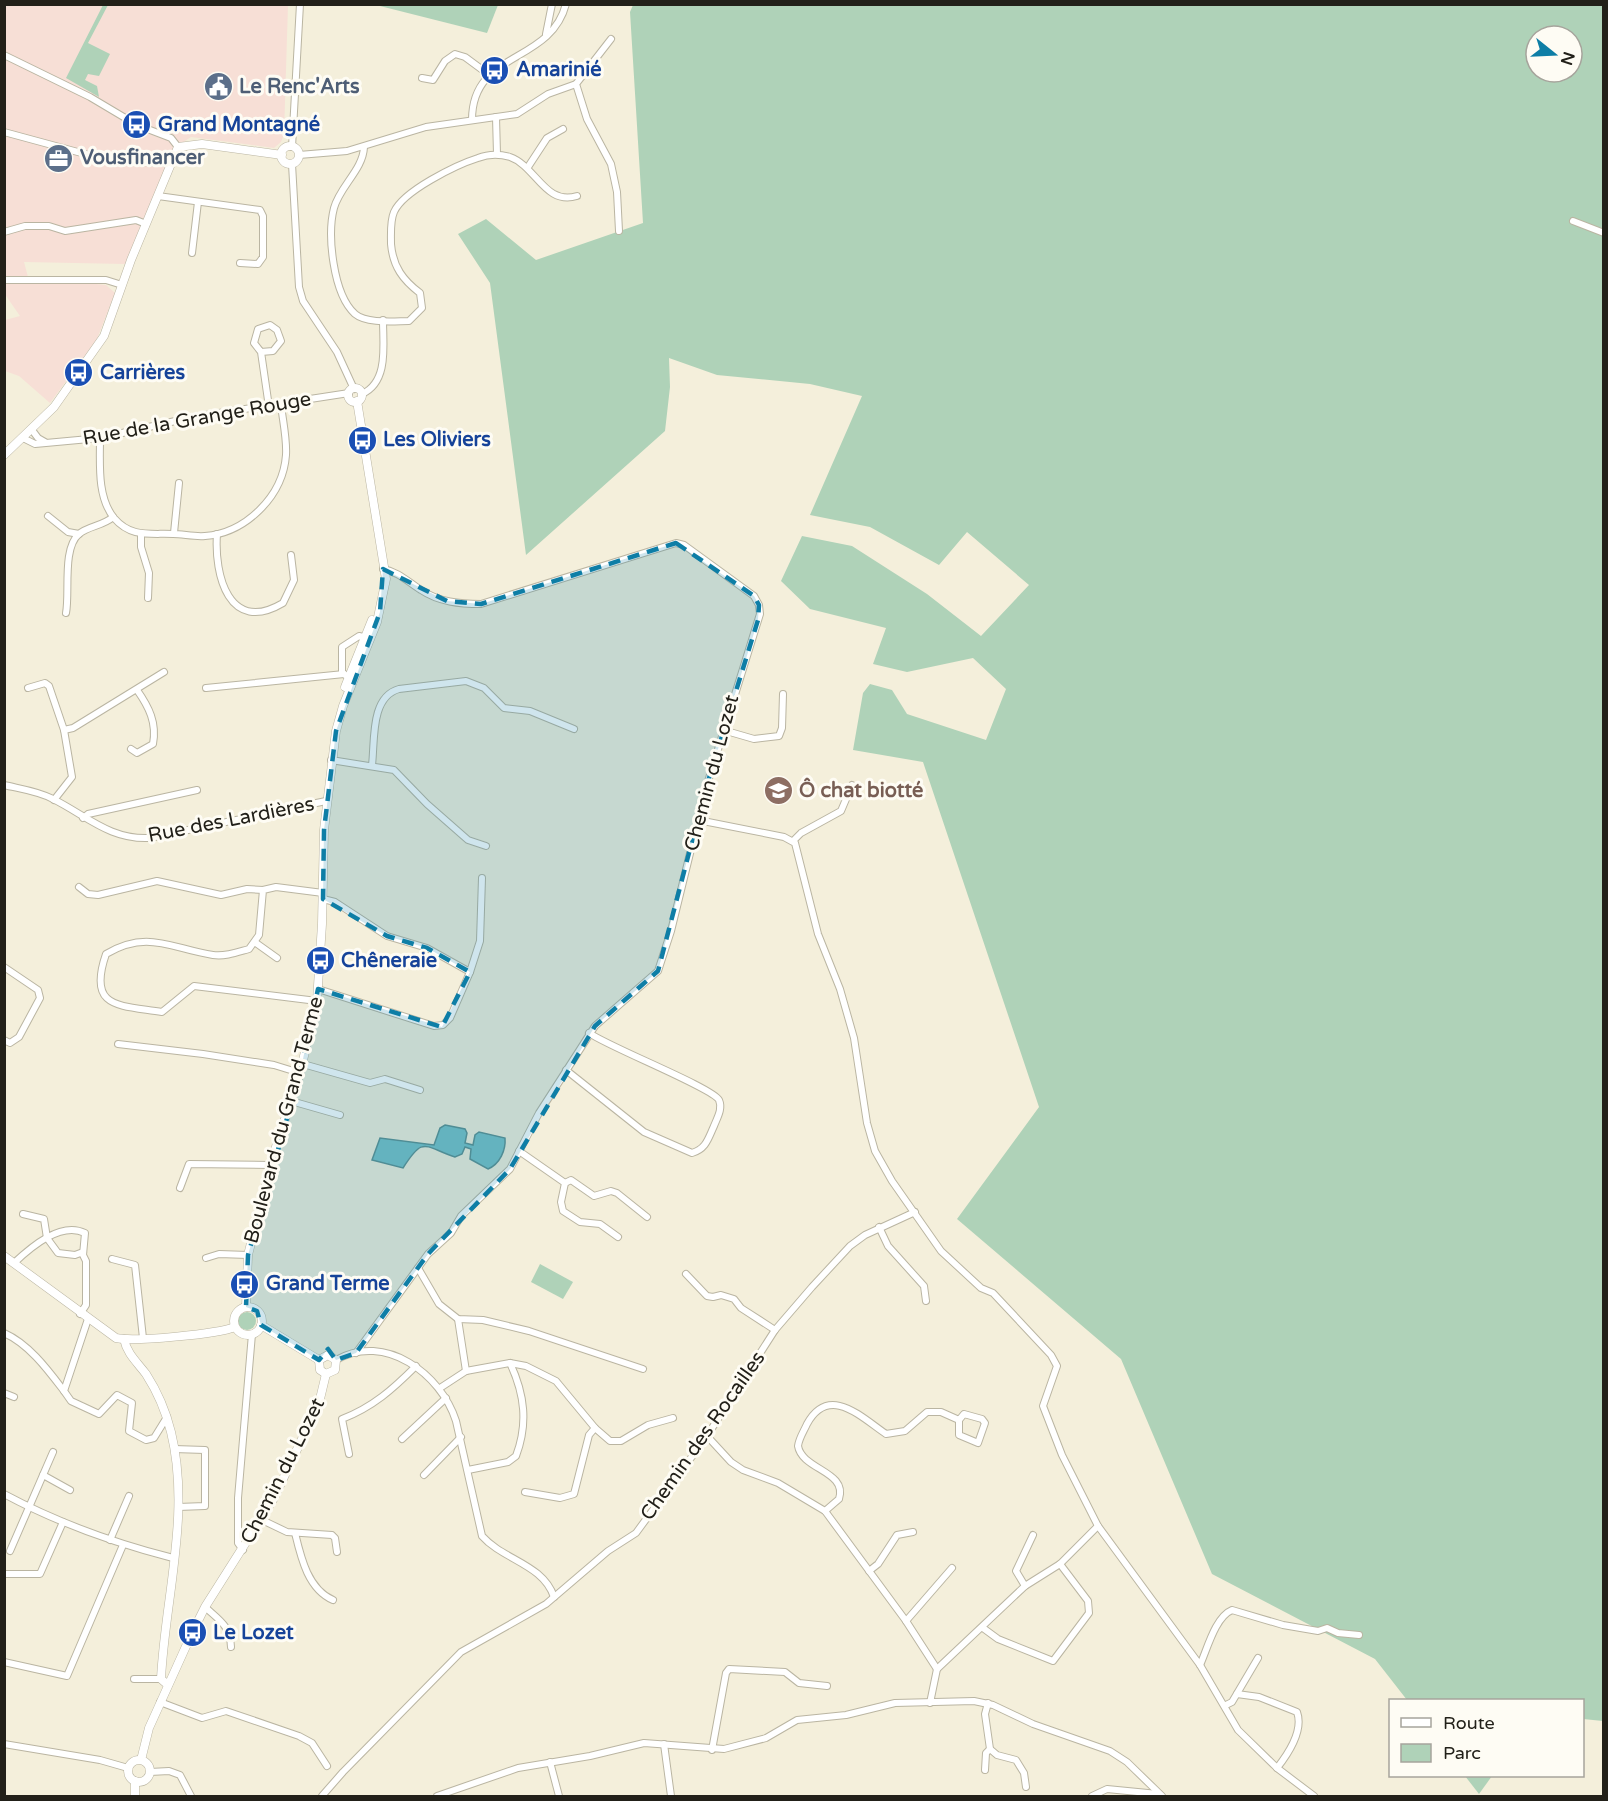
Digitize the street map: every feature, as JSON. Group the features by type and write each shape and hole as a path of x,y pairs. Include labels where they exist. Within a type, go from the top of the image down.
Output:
{"street":[{"path":"299,155 291,147 300,4"},
{"path":"546,35 552,4"},
{"path":"472,120 474,99 488,74 527,53 562,18 566,4"},
{"path":"383,320 381,375 376,386 360,398 352,400 337,352 303,301 299,288 292,164 299,155 364,147 426,127 517,114 548,94 576,84 611,39"},
{"path":"422,78 433,80 445,61 455,54 465,57 488,74"},
{"path":"4,55 90,97 137,125 171,138 178,147"},
{"path":"576,84 586,119 611,164 617,192 619,231"},
{"path":"496,117 496,154"},
{"path":"528,167 547,138 563,129"},
{"path":"4,132 111,161 172,163"},
{"path":"178,147 202,144 282,155"},
{"path":"4,455 54,407 100,343 178,147"},
{"path":"291,147 284,150 282,155 285,162 292,164"},
{"path":"364,147 361,164 344,186 334,208 332,240 334,270 339,285 356,314 366,319 414,318 423,301 420,293 400,275 394,260 391,227 394,212 405,197 427,183 479,157 496,154 511,158 528,167 551,193 563,198 577,196"},
{"path":"158,196 260,210 263,216 263,257 258,264 240,263"},
{"path":"192,253 198,202"},
{"path":"4,232 25,226 49,226 65,231 136,220 146,224"},
{"path":"1573,221 1604,233"},
{"path":"4,280 106,280 122,285"},
{"path":"261,352 273,351 281,341 277,330 270,326 258,329 254,336 254,343 261,352 269,407"},
{"path":"351,391 358,389 360,398"},
{"name":"Rue de la Grange Rouge","path":"23,438 35,444 100,438 193,417 269,407 351,391"},
{"name":"Boulevard du Grand Terme","path":"246,1307 248,1255 271,1166 303,1064 317,1001 326,801 331,760 349,677 367,639 378,602 383,569 360,398"},
{"path":"100,438 101,484 105,501 114,517 129,530 141,535 174,533 204,536 217,534 256,514 274,490 286,458 281,405"},
{"path":"32,430 38,438 45,442"},
{"path":"174,533 179,483"},
{"path":"48,516 68,532 79,534 106,524 114,517"},
{"path":"66,613 69,598 67,576 70,557 79,534"},
{"path":"217,534 217,559 221,584 234,603 244,610 263,611 283,603 294,580 291,555"},
{"path":"141,535 141,547 149,573 147,598"},
{"name":"Chemin du Lozet","path":"356,1353 418,1268 451,1233 461,1216 510,1169 589,1033 602,1018 658,971 723,730 758,620 759,605 748,592 684,545 669,543 481,604 447,602 428,594 401,575 383,569"},
{"path":"206,688 349,677 342,647 359,636 367,639"},
{"path":"64,730 73,728 118,698 138,690 164,672"},
{"path":"372,765 380,703 389,693 399,689 466,681 475,683 504,708 530,711 574,729"},
{"path":"28,688 45,683 49,686 64,730 72,777 54,800"},
{"path":"131,749 137,753 143,752 153,744 154,736 151,711 138,690"},
{"path":"723,730 754,739 779,736 782,728 783,694"},
{"path":"331,760 394,770 427,804 468,840 486,846"},
{"name":"Rue des Lardières","path":"4,785 37,792 83,818 122,836 150,838 326,801"},
{"path":"793,841 801,833 841,811 852,785"},
{"path":"83,818 88,814 197,790"},
{"path":"698,820 793,841"},
{"path":"793,841 818,934 848,1014 858,1057 867,1123 875,1151 892,1182 941,1251 981,1288 993,1293 1051,1355 1056,1366 1043,1406 1062,1455 1098,1526 1200,1665 1226,1705 1228,1715 1238,1730 1276,1768 1314,1797"},
{"path":"318,989 439,1027 450,1018 470,972 480,941 482,878"},
{"path":"79,887 88,894 98,895 157,881 221,895 247,889 263,891 276,887 323,896 387,936 427,948 470,972"},
{"path":"263,891 259,935 256,943 249,949 222,956 151,940 106,954 101,969 99,988 102,994 114,1004 162,1012 194,986 317,1001"},
{"path":"256,943 277,958"},
{"path":"4,967 38,990 40,998 19,1037 10,1043 4,1040"},
{"path":"566,1070 654,1138 692,1153 705,1145 721,1104 711,1091 642,1061 589,1033"},
{"path":"118,1044 250,1062 300,1073"},
{"path":"303,1064 370,1083 385,1079 420,1090"},
{"path":"291,1101 340,1115"},
{"path":"519,1151 564,1183"},
{"path":"180,1188 189,1164 271,1166"},
{"path":"564,1183 571,1180 594,1196 611,1191 617,1192 647,1217"},
{"path":"564,1183 561,1202 563,1211 580,1222 600,1224 618,1237"},
{"name":"Chemin des Rocailles","path":"322,1797 343,1772 432,1684 451,1660 476,1642 554,1597 608,1551 636,1533 707,1436 775,1330 850,1246 879,1227 915,1212"},
{"path":"23,1214 44,1219 47,1238 58,1253 75,1255 83,1252"},
{"path":"879,1227 888,1246 924,1286 926,1301"},
{"path":"14,1263 57,1232 83,1232 86,1236 83,1252 86,1305 80,1314"},
{"path":"206,1258 219,1254 248,1255"},
{"path":"4,1256 80,1314 110,1335 124,1340 223,1331 236,1327"},
{"path":"112,1259 135,1265 143,1338"},
{"path":"418,1268 439,1304 458,1319 483,1320 529,1331 643,1369"},
{"path":"686,1274 707,1296 713,1298 721,1294 734,1299 741,1308 775,1330"},
{"path":"243,1550 238,1543 238,1498 252,1334 261,1325 261,1317 257,1311 246,1307 237,1312 236,1327 241,1333 252,1334"},
{"path":"64,1391 88,1319"},
{"path":"458,1319 466,1371"},
{"path":"261,1325 319,1360"},
{"path":"4,1333 15,1338 41,1362 71,1401 99,1414 117,1395 132,1403 129,1431 146,1440 154,1438 167,1417"},
{"path":"124,1340 128,1353 145,1374 167,1417 174,1449 178,1507 161,1679"},
{"path":"336,1360 356,1353 394,1356 416,1366 440,1388 461,1437 483,1536 493,1546 524,1563 545,1581 554,1597"},
{"path":"319,1360 328,1355 336,1360"},
{"path":"319,1360 318,1367 326,1374 335,1370 336,1360"},
{"path":"468,1470 508,1462 516,1456 525,1417 521,1393 510,1363"},
{"path":"440,1388 466,1371 510,1363 526,1366 556,1381 595,1428 608,1440 621,1442 648,1425 673,1418"},
{"path":"349,1454 342,1419 365,1410 390,1392 416,1366"},
{"name":"Chemin du Lozet","path":"141,1760 160,1702 176,1666 205,1607 262,1520 319,1403 326,1374"},
{"path":"4,1394 14,1397"},
{"path":"402,1439 446,1398"},
{"path":"825,1511 839,1499 839,1486 834,1479 802,1458 798,1446 813,1415 819,1409 835,1404 850,1410 886,1434 905,1431 927,1412 941,1412 959,1420"},
{"path":"964,1414 982,1419 985,1423 978,1443 959,1435 959,1420 964,1414"},
{"path":"525,1492 560,1498 574,1494 589,1435 595,1428"},
{"path":"707,1436 731,1462 743,1470 777,1483 825,1511 906,1621 937,1670"},
{"path":"424,1474 461,1437"},
{"path":"174,1449 205,1450 205,1506 178,1507"},
{"path":"10,1551 53,1452"},
{"path":"43,1475 70,1490"},
{"path":"4,1494 63,1522 123,1545 173,1558"},
{"path":"110,1540 129,1496"},
{"path":"262,1520 295,1533 332,1535 335,1538 338,1552"},
{"path":"4,1574 40,1574 63,1522"},
{"path":"930,1703 937,1670 1025,1586 1060,1564 1098,1526"},
{"path":"869,1571 878,1564 897,1535 913,1532"},
{"path":"295,1533 312,1582 318,1591 333,1600"},
{"path":"1025,1586 1016,1571 1034,1535"},
{"path":"4,1662 67,1676 123,1545"},
{"path":"983,1628 998,1639 1053,1661 1089,1613 1088,1601 1060,1564"},
{"path":"906,1621 952,1568"},
{"path":"205,1607 222,1620 230,1632 231,1647"},
{"path":"1200,1665 1219,1624 1227,1612 1232,1610 1283,1625 1318,1631 1327,1628 1338,1633 1359,1635"},
{"path":"165,1650 176,1666"},
{"path":"1226,1705 1232,1702 1237,1695 1258,1658"},
{"path":"712,1750 726,1673 729,1669 785,1672 799,1683 827,1686"},
{"path":"134,1679 161,1679 168,1685"},
{"path":"1237,1695 1259,1697 1298,1712 1299,1727 1286,1757 1276,1768"},
{"path":"160,1702 202,1718 226,1711 299,1736 312,1743 327,1766"},
{"path":"437,1797 518,1768 590,1756 644,1743 712,1750 744,1745 766,1738 797,1720 846,1715 895,1703 988,1703 1120,1756 1160,1795"},
{"path":"988,1703 986,1714 990,1749 997,1755 1016,1760 1024,1773 1026,1787"},
{"path":"4,1744 100,1760 128,1768"},
{"path":"664,1744 671,1797"},
{"path":"985,1770 986,1753 990,1749"},
{"path":"135,1797 135,1782 129,1776 128,1768 134,1761 141,1760 148,1766 150,1772"},
{"path":"550,1762 559,1797"},
{"path":"150,1772 169,1771 180,1775 191,1797"},
{"path":"135,1782 145,1780 150,1772"},
{"path":"1092,1797 1107,1789 1160,1795"}],"highlighted area":[{"path":"676,543 754,596 759,605 758,620 706,788 658,971 595,1026 510,1169 428,1254 356,1353 336,1360 328,1349 319,1360 294,1346 261,1325 257,1311 246,1307 248,1255 300,1073 318,989 442,1027 470,972 427,948 387,936 323,899 324,830 336,731 380,612 383,569 447,601 481,604"}],"shaded area":[{"path":"4,5 288,5 284,134 281,142 274,148 191,137 174,148 125,264 24,262 28,277 106,285 115,293 97,339 50,403 19,376 5,371 5,320 20,316 4,293"}],"green space":[{"path":"103,5 108,5 88,43 110,54 99,76 88,74 85,80 97,86 99,97 66,78"},
{"path":"376,5 498,5 487,33"},
{"path":"633,5 1603,5 1603,1721 1584,1719 1584,1699 1406,1699 1375,1659 1212,1574 1121,1359 957,1219 1039,1107 923,762 853,750 863,693 870,684 892,690 907,714 986,740 1006,689 973,658 907,672 873,664 886,628 810,609 781,581 802,536 852,546 927,594 981,636 1029,585 967,532 939,565 870,527 810,515 862,396 810,384 717,375 669,358 670,387 665,431 526,555 490,283 458,234 486,219 536,260 643,223 630,12"},
{"path":"540,1264 573,1282 563,1299 531,1282"},
{"path":"247,1312 253,1315 256,1321 253,1327 247,1330 241,1327 238,1321 241,1315"},
{"path":"1466,1777 1491,1777 1479,1794"}],"water":[{"path":"445,1125 465,1129 467,1133 465,1143 473,1145 475,1135 479,1132 505,1138 501,1156 496,1164 488,1169 470,1159 471,1149 465,1147 462,1154 455,1157 430,1147 421,1147 403,1168 372,1160 380,1138 434,1145 440,1128"}],"place":[{"name":"Amarinié","path":"495,70"},
{"name":"Le Renc'Arts","path":"218,87"},
{"name":"Grand Montagné","path":"137,125"},
{"name":"Vousfinancer","path":"59,158"},
{"name":"Carrières","path":"79,373"},
{"name":"Les Oliviers","path":"362,440"},
{"name":"Ô chat biotté","path":"778,791"},
{"name":"Chêneraie","path":"320,961"},
{"name":"Grand Terme","path":"245,1284"},
{"name":"Le Lozet","path":"192,1633"}]}
